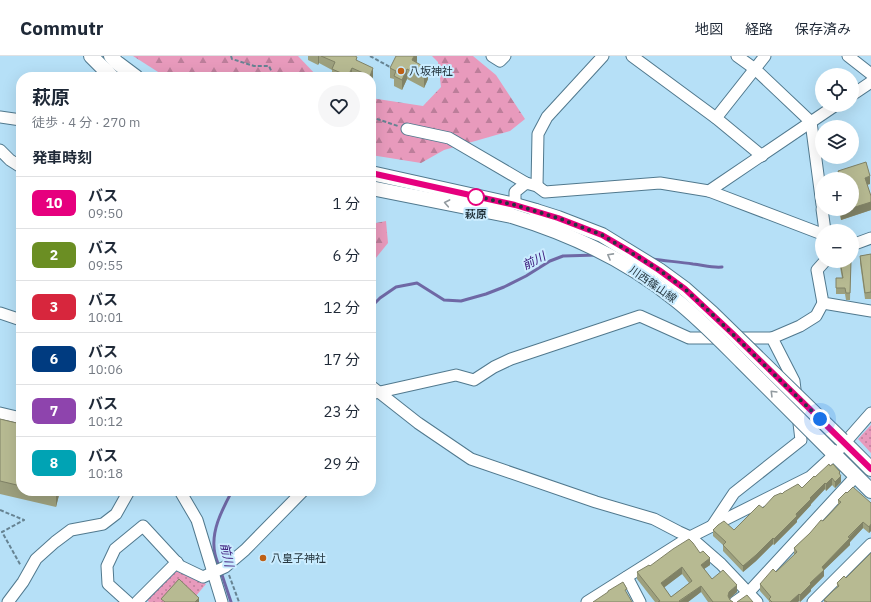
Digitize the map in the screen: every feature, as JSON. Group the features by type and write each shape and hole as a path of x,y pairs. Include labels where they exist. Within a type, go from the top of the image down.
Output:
{"main road":[{"path":"91,56 107,72"},
{"path":"111,56 116,62 129,72"},
{"name":"川西篠山線","path":"376,174 514,211 596,248 623,263 676,299 703,323 871,491"},
{"name":"川西篠山線","path":"376,189 514,211 536,211 602,235 659,270 685,289 870,466"}],"street":[{"path":"492,56 500,62 505,56"},
{"path":"532,184 538,134 546,117 603,56"},
{"path":"632,56 716,118 762,156"},
{"path":"737,56 755,69 811,122 818,172"},
{"path":"716,118 765,56"},
{"path":"848,56 871,74"},
{"path":"859,90 871,82"},
{"path":"710,191 826,112"},
{"path":"0,117 16,119"},
{"path":"407,129 449,138 545,192 660,183 710,191 815,231"},
{"path":"0,150 16,164"},
{"path":"514,211 515,192 532,184"},
{"path":"859,242 871,238"},
{"path":"376,391 456,375 474,380 494,367 511,359 640,316 688,338 772,338 800,326 816,316 823,303 817,270 819,268"},
{"path":"823,303 871,311"},
{"path":"0,313 16,318"},
{"path":"712,526 734,493 801,440 794,381 772,338"},
{"path":"376,392 471,459 596,502 654,519 690,537 720,564 757,602"},
{"path":"587,602 690,537 810,477 871,413"},
{"path":"0,414 16,417"},
{"path":"734,602 748,592 856,476"},
{"path":"8,602 36,559 71,530 103,524 116,514 126,496"},
{"path":"183,496 197,520 222,602"},
{"path":"128,602 108,584 106,566 115,549 143,526 180,566 204,577 225,566 245,550 299,496"},
{"path":"814,602 871,544"},
{"path":"137,602 177,562"},
{"path":"627,577 640,602"}],"path":[{"path":"231,56 232,59 254,66 269,66 272,72"},
{"path":"370,56 390,67"},
{"path":"376,119 407,129"},
{"path":"0,510 24,520 2,532 26,576"},
{"path":"225,566 239,602"}],"green space":[{"path":"133,56 298,56 313,72 158,72"},
{"path":"432,56 473,56 496,75 525,119 510,131 444,150 421,163 376,156 376,99 423,106 441,87 438,62"},
{"path":"386,221 388,243 376,258 376,223"},
{"path":"871,425 871,453 858,439"},
{"path":"172,571 184,573 206,584 195,597 164,602 149,602 146,599"}],"building":[{"path":"321,56 355,56 357,57 356,60 373,68 372,72 361,72 352,68 350,72 339,72 332,69 335,62"},
{"path":"396,56 414,56 412,60 428,69 424,78 407,69 402,80 394,76 396,71 390,68"},
{"path":"866,162 870,176 865,178 871,196 871,202 859,206 859,172 838,171"},
{"path":"871,254 871,292 865,293 860,256"},
{"path":"841,268 851,268 850,293 846,293 845,288 836,288 836,278 843,278"},
{"path":"0,419 16,423 16,485 0,481"},
{"path":"829,464 830,466 833,464 840,472 839,473 841,476 835,482 832,478 826,484 825,483 796,514 797,516 774,539 773,538 743,566 723,545 726,542 713,530 724,521 734,530 759,505 763,508 774,496 781,493 782,494 798,484 802,488"},
{"path":"853,487 871,503 871,524 869,527 863,522 822,567 824,570 800,595 799,594 790,602 772,602 769,599 771,597 760,584 773,569 776,572 797,552 794,548 821,520 823,521 841,502 838,500"},
{"path":"689,539 700,553 703,551 710,558 701,565 712,579 723,570 737,585 729,592 728,596 733,602 713,602 701,586 679,601 680,602 658,602 660,601 637,572 649,565 650,566","holes":["682,567 692,581 671,597 661,583"]},
{"path":"871,553 871,602 827,602 824,600 839,586 837,583 844,576 846,578"},
{"path":"179,579 199,598 195,602 165,602 161,599"},
{"path":"623,582 627,589 625,590 632,602 593,602 608,591"},
{"path":"747,595 753,602 737,602"}],"waterway":[{"name":"前川","path":"376,302 396,287 417,283 444,300 461,301 504,287 526,276 550,261 563,256 597,255"},
{"name":"前川","path":"652,259 711,267 722,267"},
{"name":"前川","path":"219,567 215,554 214,538 218,521 229,496"},
{"name":"前川","path":"221,572 231,602"}],"bus line":[{"name":"10","path":"376,174 515,205 558,218 602,235 631,252 685,289 871,469"}],"place":[{"name":"八坂神社","path":"401,71"},
{"name":"萩原","path":"476,197"},
{"name":"八皇子神社","path":"263,558"}],"route":[{"path":"476,197 474,196 515,205 558,218 602,235 659,270 685,289 820,419"}]}
